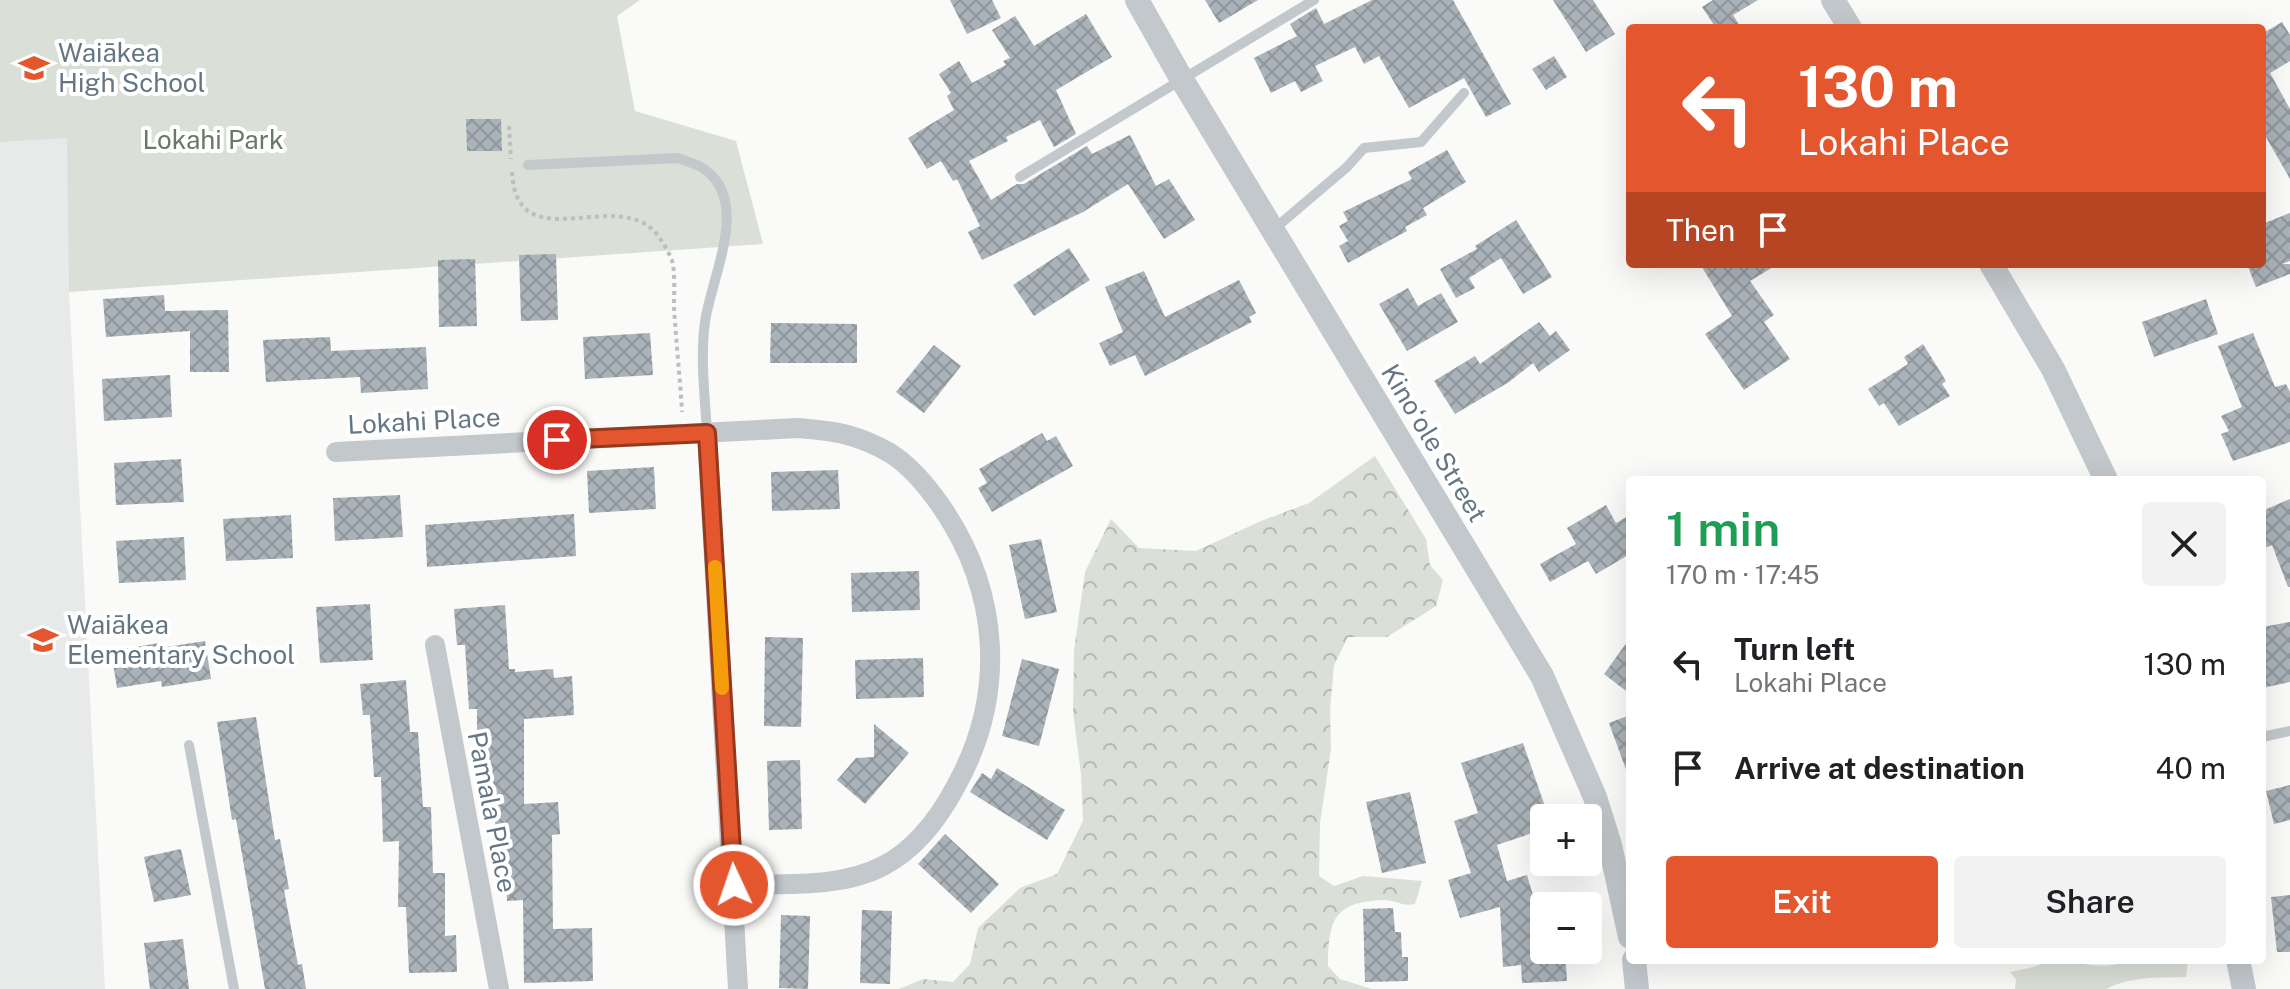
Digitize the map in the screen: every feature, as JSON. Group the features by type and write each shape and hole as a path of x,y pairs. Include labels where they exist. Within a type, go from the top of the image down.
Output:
{"street":[{"name":"Kinoʻole Street","path":"1137,0 1542,676 1595,797 1610,845 1626,919"},
{"path":"1833,0 1848,24"},
{"path":"1993,268 2053,369 2104,476"},
{"name":"Lokahi Place","path":"336,452 798,428 846,433 892,454 926,485 971,557 984,597 990,640 990,689 979,737 941,813 910,848 882,866 836,881 734,885"},
{"path":"707,433 738,989"},
{"name":"Pamala Place","path":"435,645 499,989"},
{"path":"1634,964 1637,989"},
{"path":"2230,964 2232,989"},
{"path":"2239,964 2244,989"}],"lane":[{"path":"1020,177 1314,0"},
{"path":"1273,230 1347,167 1364,148 1421,142 1464,93"},
{"path":"528,165 678,158 701,167 716,180 725,198 728,218 705,321 703,348 707,433"},
{"path":"2266,736 2290,731"},
{"path":"189,745 234,989"}],"path":[{"path":"509,126 513,186 519,205 538,218 574,219 614,215 643,223 658,235 673,262 683,434"}],"shaded area":[{"name":"Waiākea Elementary School","path":"0,0 68,137 69,292 105,989 0,989"}],"green space":[{"name":"Lokahi Park","path":"0,0 640,0 617,16 635,111 736,141 763,244 69,292 67,138 0,142"},
{"path":"1375,456 1426,539 1430,565 1443,580 1436,606 1387,637 1348,637 1334,665 1331,749 1320,823 1319,876 1334,886 1363,876 1422,881 1415,904 1384,900 1353,905 1337,917 1332,926 1328,966 1340,979 1372,989 899,989 923,979 953,982 970,964 978,928 1020,888 1057,874 1083,821 1073,712 1074,651 1085,572 1111,519 1139,548 1196,551 1309,503"},
{"path":"2188,964 2186,977 2135,980 2106,989 2015,989 2016,979 2010,972 2037,966"}],"building":[{"path":"950,0 992,0 1001,18 967,34"},
{"path":"1205,0 1258,0 1219,23"},
{"path":"1372,0 1453,0 1511,104 1486,117 1464,78 1409,108 1379,56 1364,64 1355,47 1315,66 1323,81 1301,92 1295,81 1271,93 1254,58 1297,36 1290,24 1316,8 1324,24"},
{"path":"1553,0 1593,0 1615,34 1586,52"},
{"path":"1713,0 1758,0 1733,15 1739,24 1713,24 1702,7"},
{"path":"1086,14 1112,57 1056,90 1076,134 1054,147 1040,120 969,161 991,200 1087,146 1092,154 1130,135 1156,186 1169,179 1195,220 1164,239 1128,184 1083,212 982,260 968,232 980,226 957,179 953,181 941,161 927,169 908,138 954,110 947,96 951,93 939,74 959,61 972,83 1006,65 1003,61 1010,58 992,30 1015,16 1034,46"},
{"path":"2282,22 2290,35 2290,61 2270,73 2290,109 2290,179 2266,137 2266,32"},
{"path":"1554,56 1567,77 1546,90 1532,69"},
{"path":"466,119 501,119 502,151 467,151"},
{"path":"1447,150 1466,182 1423,208 1427,215 1405,227 1407,231 1348,263 1339,246 1348,241 1339,226 1348,221 1343,212 1412,179 1408,172"},
{"path":"2290,213 2290,261 2282,264 2290,264 2290,274 2256,287 2249,268 2266,268 2266,223"},
{"path":"1516,220 1552,277 1523,294 1501,258 1469,278 1475,288 1456,298 1440,269 1477,249 1475,246"},
{"path":"1069,248 1090,280 1034,316 1013,285"},
{"path":"556,254 558,320 521,321 519,255"},
{"path":"475,259 477,326 439,327 438,260"},
{"path":"1702,268 1771,268 1750,281 1774,315 1764,322 1790,359 1744,390 1705,334 1732,316"},
{"path":"1144,271 1165,317 1239,280 1256,313 1249,317 1252,322 1145,376 1135,355 1110,366 1099,343 1123,332 1105,287"},
{"path":"1408,288 1418,306 1441,293 1458,322 1407,351 1379,304"},
{"path":"164,295 165,311 228,310 229,372 190,372 190,331 106,337 103,299"},
{"path":"2206,299 2218,334 2154,357 2142,322"},
{"path":"1539,322 1550,336 1556,331 1570,350 1539,372 1533,363 1509,382 1455,414 1434,381 1475,356 1480,364"},
{"path":"771,323 857,324 857,363 770,363"},
{"path":"650,333 653,375 585,379 583,337"},
{"path":"2253,333 2275,387 2286,384 2290,392 2290,442 2233,461 2221,434 2229,431 2221,416 2242,407 2218,346"},
{"path":"330,337 331,351 426,347 428,389 361,393 360,377 266,382 263,340"},
{"path":"1923,344 1946,381 1942,384 1950,396 1899,426 1884,403 1879,406 1868,389 1908,364 1904,357"},
{"path":"934,345 961,366 924,413 896,392"},
{"path":"170,375 172,417 104,421 102,379"},
{"path":"1042,433 1047,441 1056,436 1073,466 992,512 978,488 987,483 979,469"},
{"path":"181,459 184,502 116,505 114,463"},
{"path":"654,467 656,509 589,513 587,471"},
{"path":"838,470 840,509 772,511 771,472"},
{"path":"400,495 403,537 335,541 333,498"},
{"path":"2290,499 2290,587 2272,545 2266,547 2266,509"},
{"path":"1606,505 1616,523 1626,517 1626,556 1596,574 1588,561 1550,582 1540,564 1576,544 1567,528"},
{"path":"574,514 576,556 427,567 425,525"},
{"path":"291,515 293,558 226,561 223,519"},
{"path":"184,537 186,580 119,583 116,541"},
{"path":"1041,539 1057,612 1025,619 1009,545"},
{"path":"919,571 920,610 852,612 851,573"},
{"path":"370,604 373,660 320,663 316,607"},
{"path":"505,605 509,669 515,669 515,672 553,669 554,678 572,676 574,715 524,719 524,804 558,802 560,834 552,835 553,929 592,928 593,981 524,983 523,900 507,901 505,838 496,838 492,772 477,772 477,709 469,709 465,645 457,645 454,609"},
{"path":"2290,622 2290,682 2266,687 2266,626"},
{"path":"765,637 803,638 801,727 764,726"},
{"path":"205,641 211,679 162,687 161,681 117,688 111,651 159,643 160,648"},
{"path":"1626,644 1626,691 1604,674"},
{"path":"923,658 924,697 856,699 855,660"},
{"path":"1022,659 1059,669 1039,746 1002,736"},
{"path":"406,680 410,732 418,732 423,807 431,807 433,873 445,873 445,936 456,935 457,972 409,973 406,907 398,907 399,841 383,842 381,777 374,777 370,715 363,715 360,684"},
{"path":"256,717 275,840 280,839 289,889 284,890 298,965 302,964 306,989 265,989 236,819 232,820 217,722"},
{"path":"1626,717 1626,770 1609,723"},
{"path":"874,724 909,753 865,804 837,780 856,758 874,757"},
{"path":"1523,743 1544,804 1530,804 1530,834 1497,845 1507,881 1527,875 1532,892 1530,964 1566,964 1567,981 1522,983 1521,965 1503,967 1500,907 1460,918 1448,880 1471,873 1454,821 1478,813 1461,763"},
{"path":"800,760 802,829 769,830 767,761"},
{"path":"997,768 1065,810 1047,840 970,792 982,773 991,779"},
{"path":"2290,785 2290,820 2274,824 2266,791"},
{"path":"1410,792 1426,863 1382,873 1366,802"},
{"path":"945,834 999,884 971,913 918,864"},
{"path":"181,849 191,895 154,902 144,857"},
{"path":"2290,895 2290,952 2277,952 2271,897"},
{"path":"1393,908 1395,932 1401,932 1402,957 1408,957 1408,981 1365,982 1363,909"},
{"path":"862,910 892,911 890,984 860,983"},
{"path":"781,915 810,916 808,989 779,988"},
{"path":"183,939 189,989 150,989 144,943"}],"slow traffic":[{"path":"715,567 722,688"}],"place":[{"name":"Waiākea High School","path":"34,68"},
{"name":"Waiākea Elementary School","path":"43,640"}],"route":[{"path":"557,440 707,433 734,885"}]}
